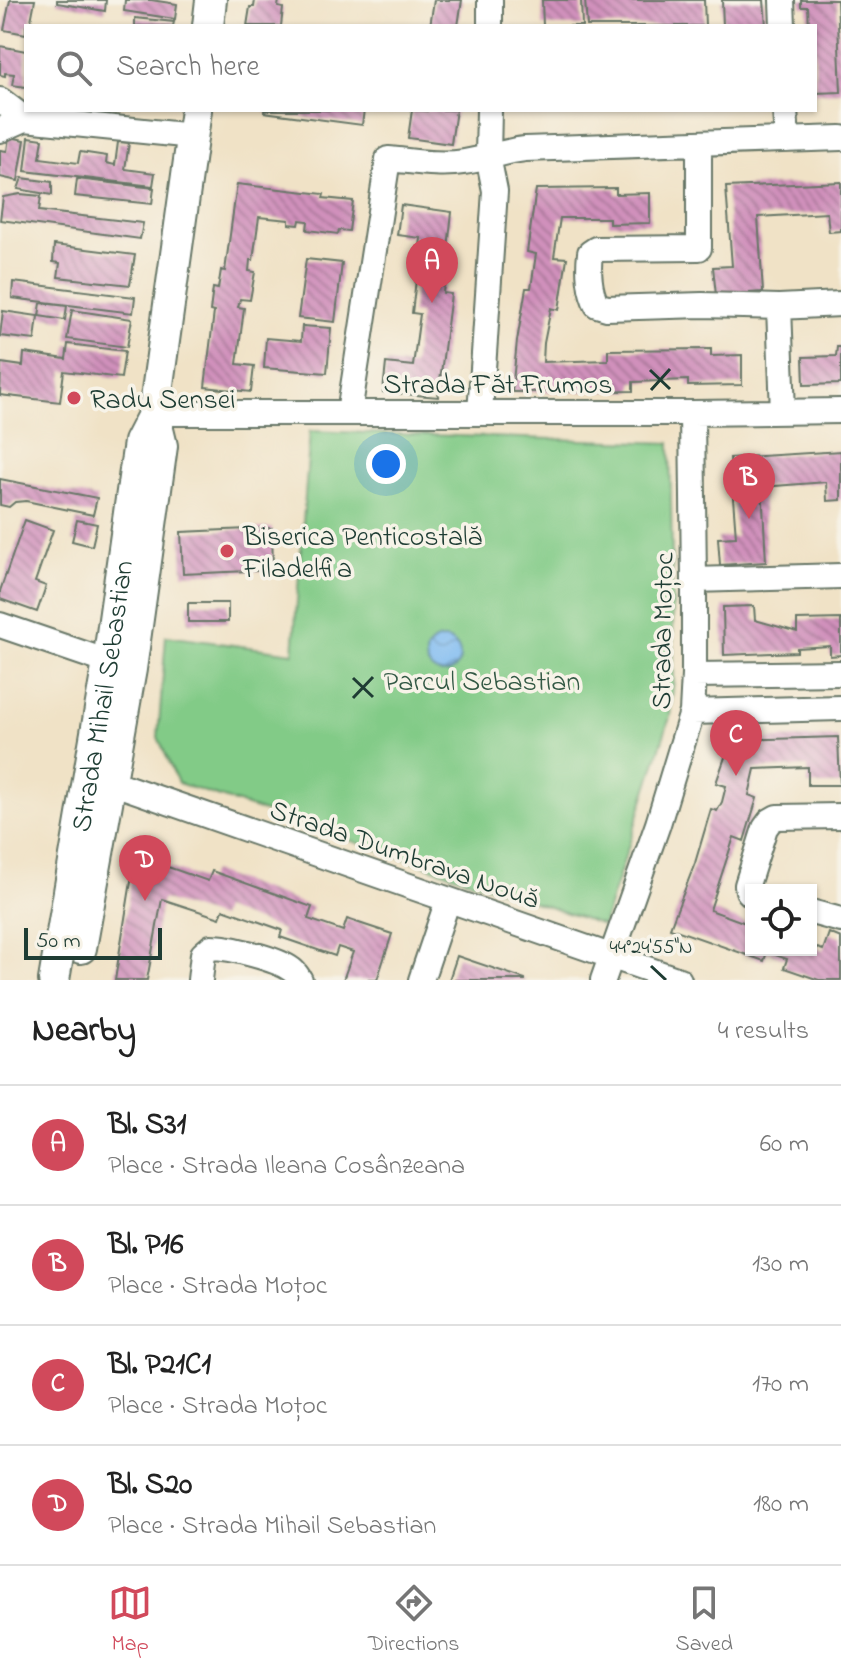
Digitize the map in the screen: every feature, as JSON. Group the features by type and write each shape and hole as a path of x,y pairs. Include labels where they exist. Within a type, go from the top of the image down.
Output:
{"main road":[{"path":"208,24 211,0"},
{"name":"Strada Mihail Sebastian","path":"75,980 111,782 139,442 154,413 195,123"},
{"name":"Strada Mihail Sebastian","path":"54,980 120,666"}],"street":[{"path":"490,0 490,24"},
{"path":"782,0 783,24"},
{"path":"0,100 25,119"},
{"path":"480,413 495,191 488,156 489,112"},
{"path":"785,112 787,140"},
{"path":"0,130 25,119 195,123"},
{"path":"349,413 388,159 449,164 525,149 841,138"},
{"path":"699,144 699,248 596,249 590,253 589,262 593,297 597,305 607,308 841,304"},
{"path":"779,307 783,412"},
{"name":"Strada Făt Frumos","path":"154,413 841,411"},
{"name":"Strada Moțoc","path":"603,980 658,824 692,712 692,413"},
{"path":"694,580 841,576"},
{"path":"0,625 120,666"},
{"path":"694,675 841,673"},
{"path":"692,712 841,708"},
{"name":"Strada Dumbrava Nouă","path":"111,782 679,980"},
{"path":"747,884 770,821 777,817 841,816"},
{"path":"421,980 448,900"},
{"path":"817,914 841,920"},
{"path":"200,980 203,954 211,947 231,948 281,964 293,970 300,980"}],"green space":[{"name":"Parcul Sebastian","path":"310,431 670,443 674,678 670,717 603,925 178,783 158,737 166,636 293,653"}],"water":[{"path":"443,639 455,644 460,656 455,668 443,673 431,668 426,656 431,644"}],"building":[{"path":"10,0 35,0 30,24 24,24 24,34 4,30"},
{"path":"57,0 106,0 105,11 57,3"},
{"path":"125,0 177,4 175,19 124,11"},
{"path":"255,0 279,0 278,7 283,8 281,24 247,24 250,7 254,7"},
{"path":"434,0 462,0 458,24 430,24"},
{"path":"542,0 581,0 582,24 543,24"},
{"path":"585,0 704,0 705,24 587,24"},
{"path":"722,0 764,0 766,24 723,24"},
{"path":"801,0 837,0 841,92 817,93 817,24 809,24 808,7 801,7"},
{"path":"135,18 174,22 174,24 135,24"},
{"path":"0,46 24,51 24,87 12,85 14,74 0,75"},
{"path":"264,112 364,112 362,125"},
{"path":"412,112 456,112 451,144 408,138"},
{"path":"9,137 25,140 18,181 0,177 0,150 7,151"},
{"path":"29,137 43,139 40,158 78,163 80,152 107,156 106,163 115,165 118,142 129,143 125,169 155,173 153,186 25,171"},
{"path":"22,178 52,182 52,195 18,189"},
{"path":"77,179 154,188 152,204 75,196"},
{"path":"841,182 841,231 829,232 827,213 758,217 763,292 716,295 713,267 732,266 726,187"},
{"path":"237,184 324,194 323,198 353,201 349,231 339,230 338,234 307,230 308,221 300,220 299,225 289,224 289,220 259,217 253,260 250,260 249,271 255,272 250,300 240,299 238,307 244,308 237,364 254,366 251,392 205,387 214,312 210,311 213,288 218,289 221,270 225,271"},
{"path":"616,188 616,194 650,193 650,223 609,224 609,218 560,218 554,257 567,258 559,310 551,308 543,362 608,360 608,350 711,349 711,356 742,355 742,385 688,386 688,380 633,382 633,391 512,392 526,288 531,288 536,254 527,252 536,189"},
{"path":"20,194 41,196 39,211 143,223 140,239 0,220 3,197"},
{"path":"401,205 452,212 443,293 451,294 438,397 383,392 386,363 413,366 420,314 412,313 421,238 397,235"},
{"path":"54,245 135,255 130,285 58,277 60,263 53,262"},
{"path":"306,259 342,263 335,322 298,318"},
{"path":"13,282 135,297 133,313 12,298"},
{"path":"41,303 67,306 65,320 39,316"},
{"path":"72,310 132,319 127,347 67,339"},
{"path":"3,311 38,316 35,340 0,336"},
{"path":"302,326 331,328 327,373 264,368 266,338 301,341"},
{"path":"68,344 125,351 121,378 64,371 60,402 0,395 1,363 23,366 24,353 66,359"},
{"path":"837,347 841,347 841,384 804,385 803,357 836,356"},
{"path":"841,451 841,500 827,501 826,482 762,487 766,562 720,565 718,538 736,537 730,458"},
{"path":"0,479 97,498 93,515 26,501 15,502 9,507 0,505"},
{"path":"25,520 53,530 35,582 46,586 37,612 0,599 0,591"},
{"path":"77,520 97,524 92,546 72,541"},
{"name":"Biserica Penticostală Filadelfia","path":"272,528 273,570 183,574 181,532"},
{"path":"188,603 228,603 228,622 188,622"},
{"path":"754,606 755,620 797,632 797,620 841,619 841,655 830,656 830,646 797,648 797,652 724,655 723,607"},
{"path":"838,737 840,785 808,785 808,767 755,769 749,795 757,798 744,841 734,837 710,910 745,923 745,954 670,928 695,863 711,809 717,811 722,802 726,786 716,783 731,740"},
{"path":"145,859 208,881 212,871 312,907 308,919 343,931 347,919 392,934 377,980 343,980 353,952 338,947 335,956 280,937 282,930 223,909 220,918 162,899 147,980 115,980 133,869"},
{"path":"829,933 841,938 841,980 819,980 784,968 787,959 778,956 817,956 817,948 823,950"},
{"path":"457,956 525,979 525,980 449,980"}],"place":[{"name":"Bl. S31","path":"432,303"},
{"name":"Radu Sensei","path":"74,398"},
{"name":"Bl. P16","path":"749,519"},
{"name":"Biserica Penticostală Filadelfia","path":"227,551"},
{"name":"Bl. P21C1","path":"736,776"},
{"name":"Bl. S20","path":"145,901"}]}
